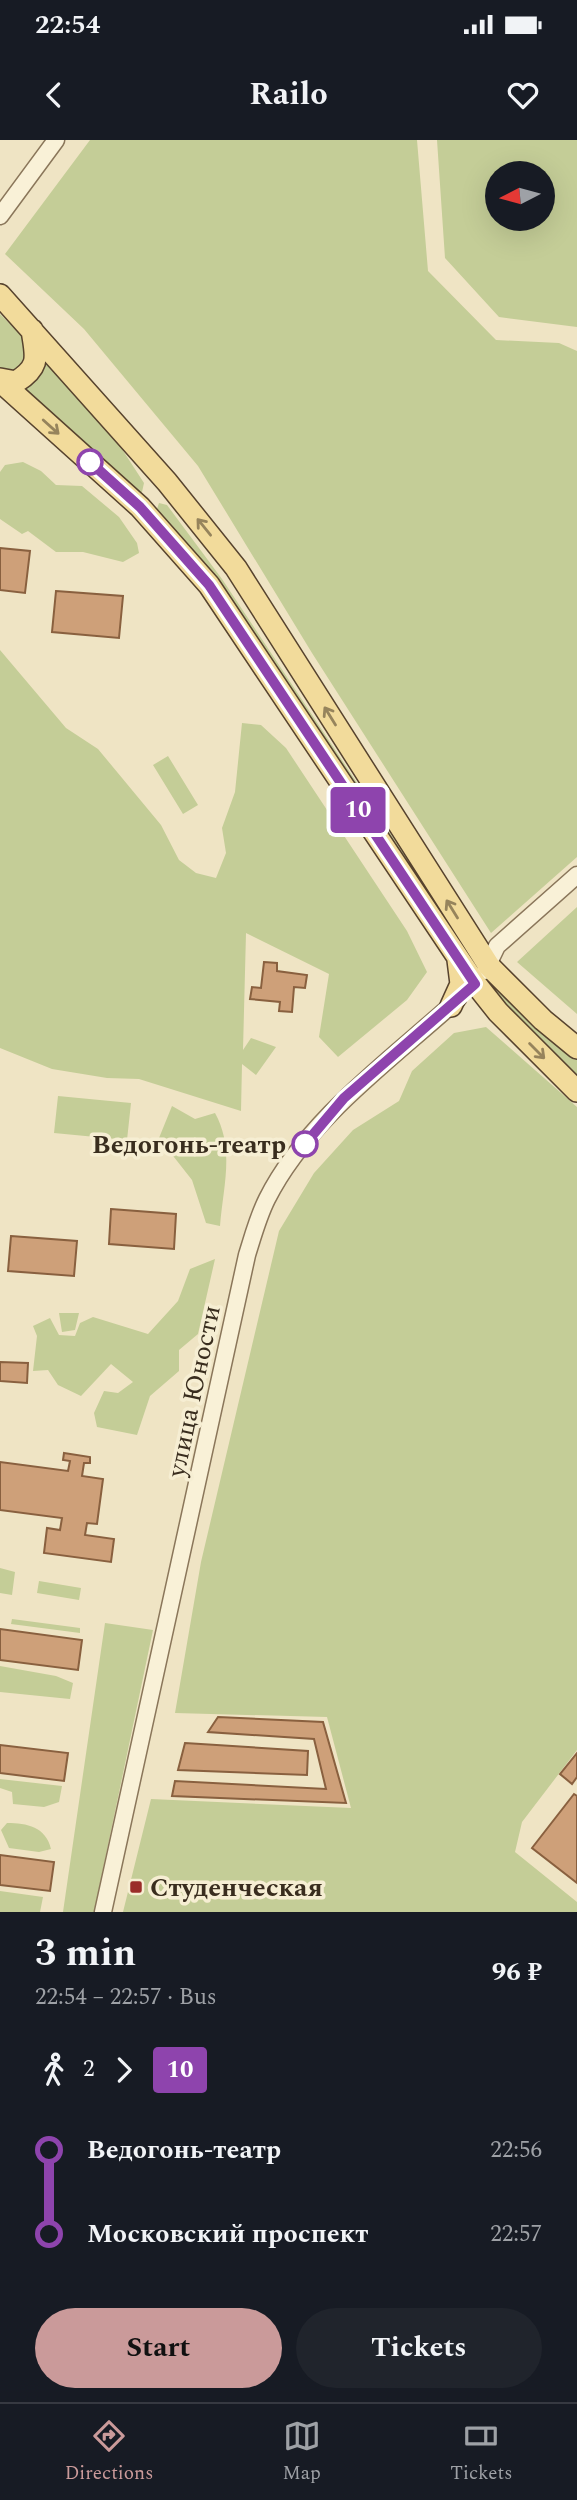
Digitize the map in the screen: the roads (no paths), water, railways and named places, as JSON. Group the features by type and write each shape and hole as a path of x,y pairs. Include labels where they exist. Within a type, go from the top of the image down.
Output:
{"main road":[{"path":"0,295 167,482 236,568 489,966 543,1020 577,1048"},
{"path":"0,380 16,382 30,373 37,360 32,330"},
{"path":"0,380 140,507 209,585 475,984 576,1090"},
{"path":"140,507 167,482"},
{"path":"416,898 437,885"},
{"path":"450,1006 461,984 458,960"}],"street":[{"path":"0,216 56,140"},
{"name":"улица Юности","path":"103,1912 247,1255 260,1215 294,1156 344,1098 475,984 489,966 497,946 577,875"},
{"path":"450,1006 473,998 494,1006"}],"place":[{"name":"Ведогонь-театр","path":"305,1144"},
{"name":"Студенческая","path":"136,1887"}]}
